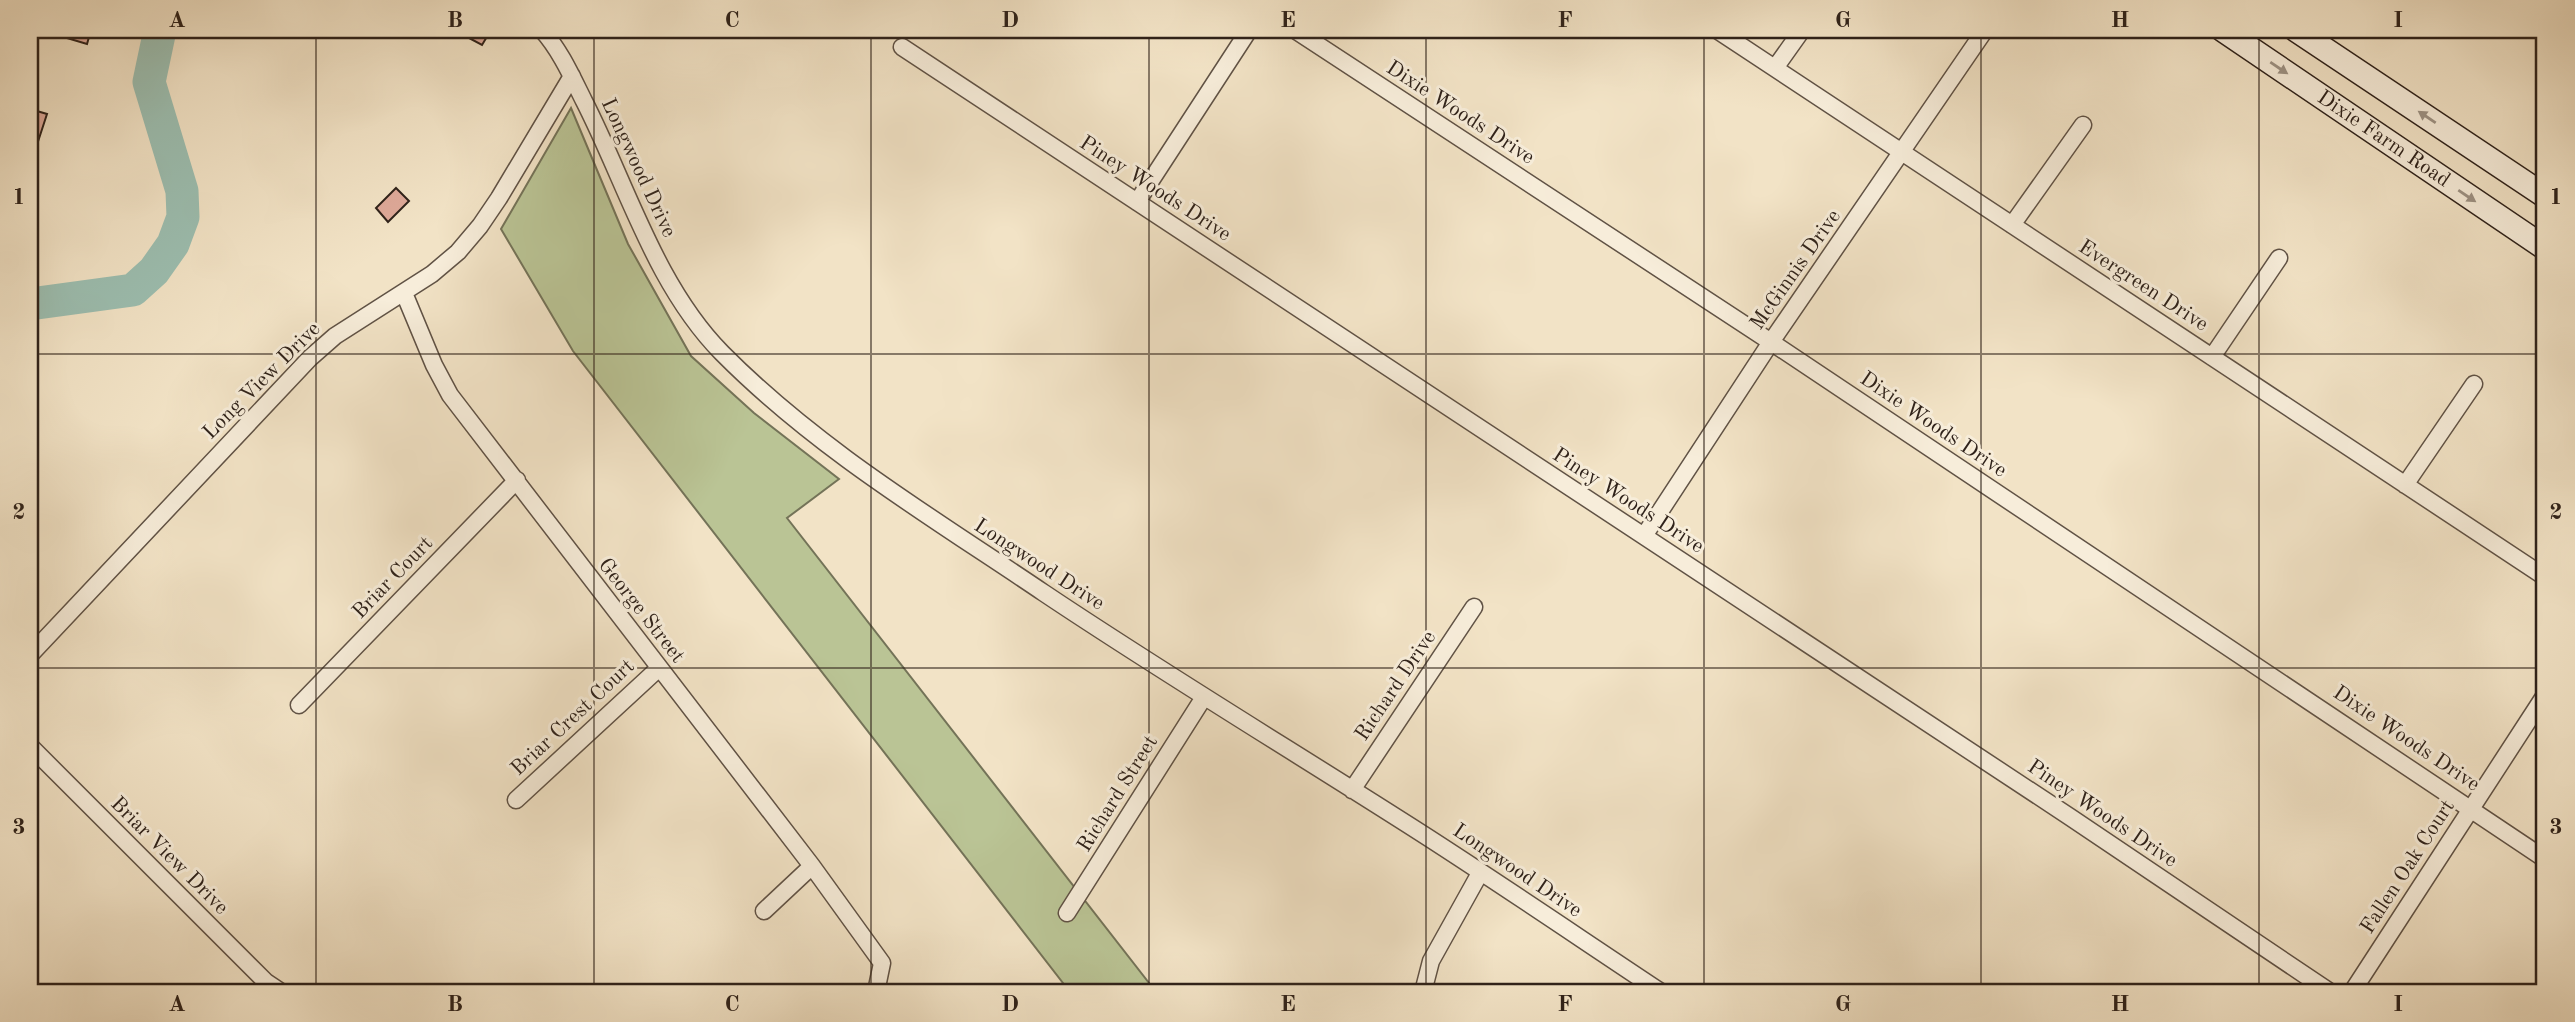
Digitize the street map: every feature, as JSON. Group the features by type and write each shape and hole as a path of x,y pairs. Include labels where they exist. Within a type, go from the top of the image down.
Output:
{"main road":[{"name":"Dixie Farm Road","path":"2222,30 2545,248"},
{"name":"Dixie Farm Road","path":"2296,30 2545,196"}],"street":[{"name":"Longwood Drive","path":"542,30 551,39 572,76 660,264 692,314 720,351 814,434 950,532 1661,992"},
{"path":"1137,202 1249,30"},
{"name":"Dixie Woods Drive","path":"1295,30 1771,342 2545,859"},
{"name":"Evergreen Drive","path":"1717,30 2545,578"},
{"path":"1775,68 1802,30"},
{"name":"McGinnis Drive","path":"1644,536 1771,342 1985,30"},
{"name":"Piney Woods Drive","path":"902,47 2330,992"},
{"name":"Long View Drive","path":"30,655 310,358 335,336 432,274 458,252 480,226 572,76"},
{"path":"2012,225 2083,125"},
{"path":"2212,357 2279,258"},
{"name":"George Street","path":"404,293 434,365 450,395 812,866 882,963 876,992"},
{"path":"2405,485 2474,384"},
{"name":"Briar Court","path":"299,705 517,480"},
{"name":"Richard Drive","path":"1352,790 1474,607"},
{"name":"Briar Crest Court","path":"516,800 659,668"},
{"name":"Fallen Oak Court","path":"2352,992 2545,695"},
{"name":"Richard Street","path":"1067,913 1204,697"},
{"name":"Briar View Drive","path":"30,746 266,982 281,992"},
{"path":"764,911 812,866"},
{"path":"1423,992 1431,961 1480,873"}],"green space":[{"path":"571,108 628,244 691,356 754,413 839,479 787,518 1156,992 1070,992 573,351 501,229"}],"building":[{"path":"40,30 91,30 87,44"},
{"path":"454,30 491,30 482,45"},
{"path":"30,109 47,114 31,163 30,163"},
{"path":"396,188 409,201 388,222 376,208"}],"waterway":[{"path":"30,304 133,290 154,271 173,244 183,217 182,191 149,82 160,30"}]}
